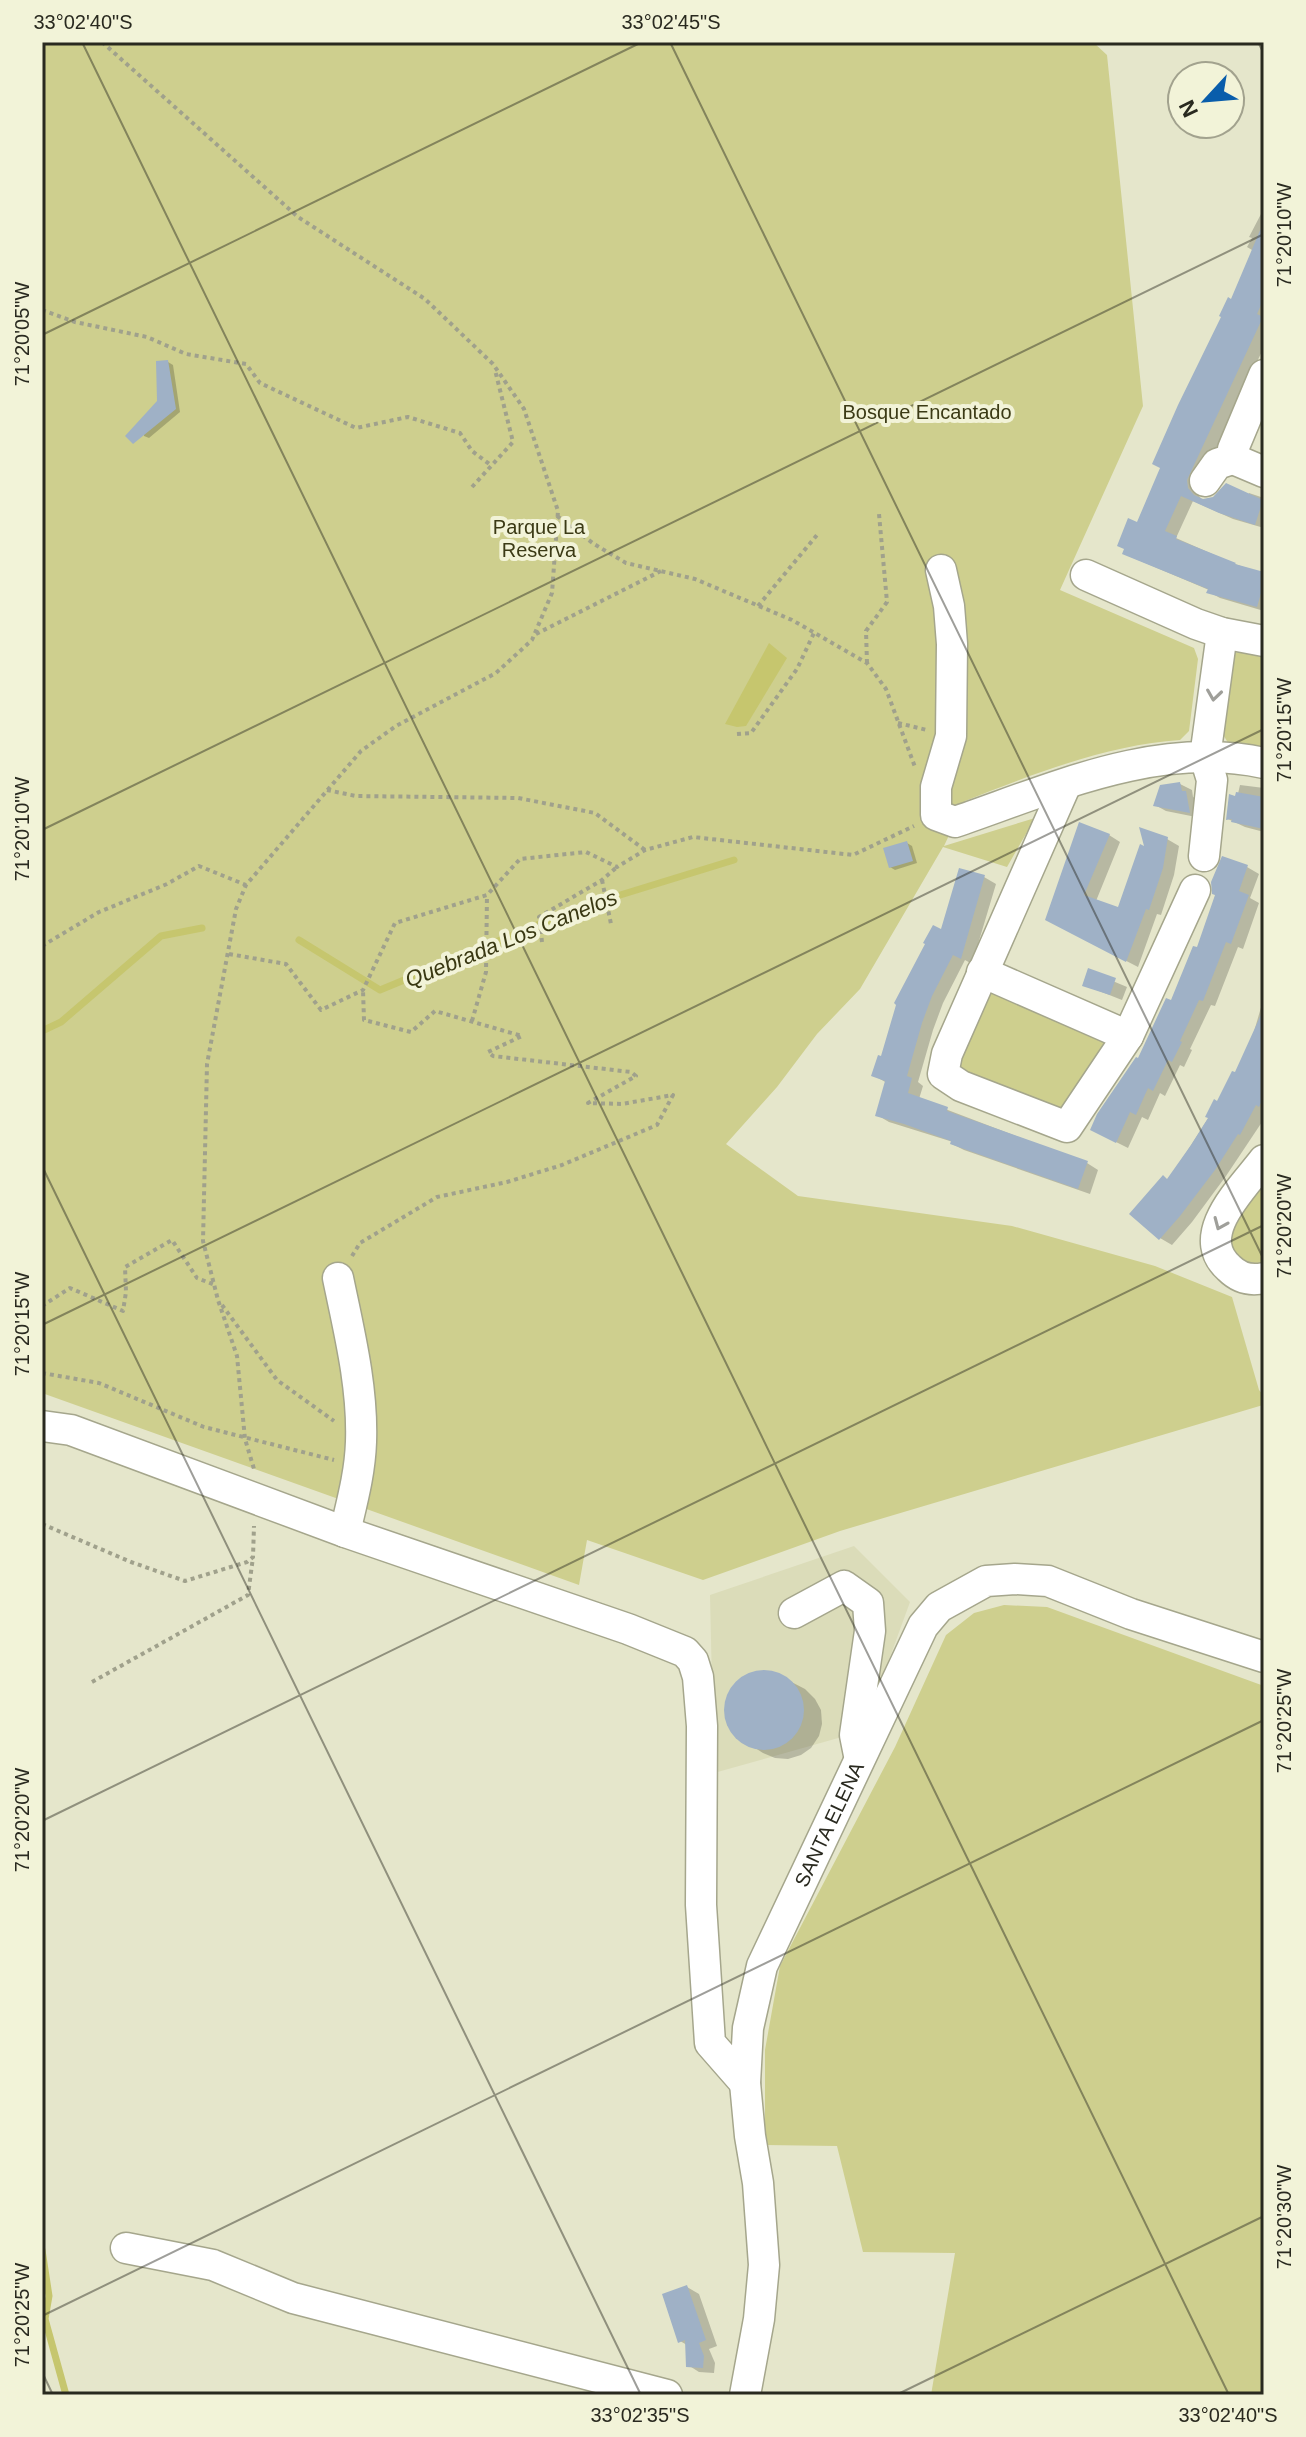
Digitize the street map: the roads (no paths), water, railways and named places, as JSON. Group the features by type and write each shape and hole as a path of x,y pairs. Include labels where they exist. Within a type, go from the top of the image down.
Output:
{"street":[{"path":"1264,375 1234,444 1235,458 1246,466 1264,472"},
{"path":"1205,481 1217,464 1235,458"},
{"path":"941,570 949,606 952,644 951,736 936,787 946,819 1158,760 1205,757 1264,763"},
{"path":"1086,575 1196,624 1222,633 1264,641"},
{"path":"1204,856 1212,780 1205,757 1222,633"},
{"path":"1066,784 947,1054 943,1074 961,1086 1067,1127 1128,1036 1195,890"},
{"path":"982,972 1128,1036"},
{"path":"1264,1160 1226,1210 1214,1236 1217,1252 1226,1266 1247,1279 1264,1278"},
{"path":"338,1278 357,1380 360,1453 345,1532"},
{"path":"42,1426 71,1430 255,1500 664,1642 685,1652 693,1661 698,1677 702,1726 701,1905 710,2043 745,2083"},
{"name":"SANTA ELENA","path":"745,2395 759,2319 764,2265 758,2183 745,2083 748,2028 762,1966 923,1626 939,1607 986,1581 1048,1581 1131,1614 1264,1657"},
{"path":"794,1613 844,1586 868,1603 870,1631 855,1735 860,1761"},
{"path":"126,2248 213,2265 293,2298 667,2395"}],"waterway":[{"name":"Quebrada Los Canelos","path":"299,940 380,990 578,908 734,860"},
{"name":"Quebrada Los Canelos","path":"42,1031 61,1022 161,936 202,928"},
{"path":"42,2250 49,2296 45,2319 66,2395"}],"park label":[{"name":"Bosque Encantado","path":"927,412"},
{"name":"Parque La Reserva","path":"539,538"}]}
